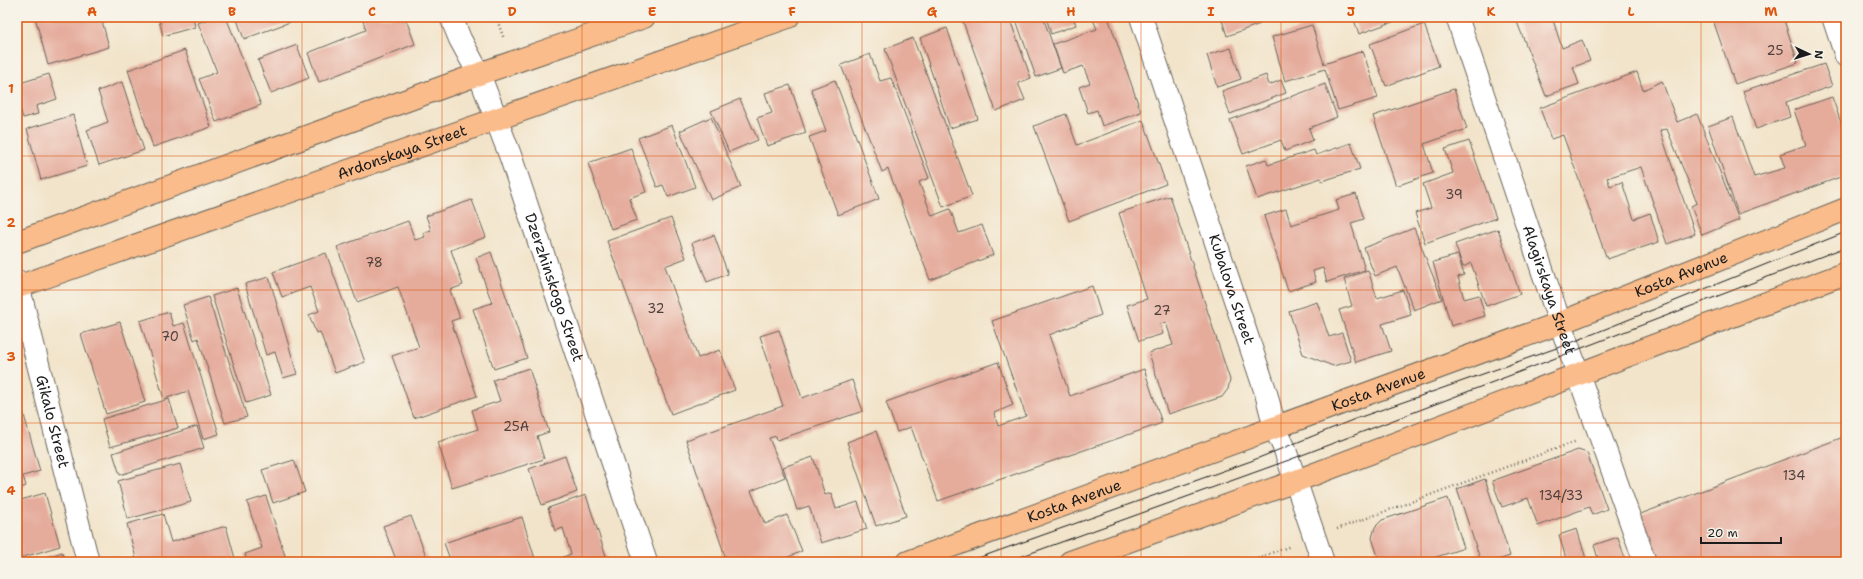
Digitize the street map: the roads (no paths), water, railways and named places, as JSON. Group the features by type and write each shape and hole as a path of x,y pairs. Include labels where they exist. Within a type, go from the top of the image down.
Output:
{"main road":[{"path":"17,242 479,74 644,17"},
{"name":"Ardonskaya Street","path":"17,285 788,17"},
{"name":"Kosta Avenue","path":"908,562 1560,323 1846,209"},
{"path":"1070,562 1296,481 1846,273"}],"street":[{"name":"Dzerzhinskogo Street","path":"451,17 479,74 510,155 646,562"},
{"name":"Kubalova Street","path":"1141,17 1266,393 1275,428 1296,481 1323,562"},
{"name":"Alagirskaya Street","path":"1458,17 1560,323 1645,562"},
{"path":"1832,17 1846,56"},
{"name":"Gikalo Street","path":"17,285 88,562"}],"tram line":[{"path":"967,562 1251,461 1355,419 1568,344 1846,232"},
{"path":"1006,562 1289,460 1846,247"}]}
